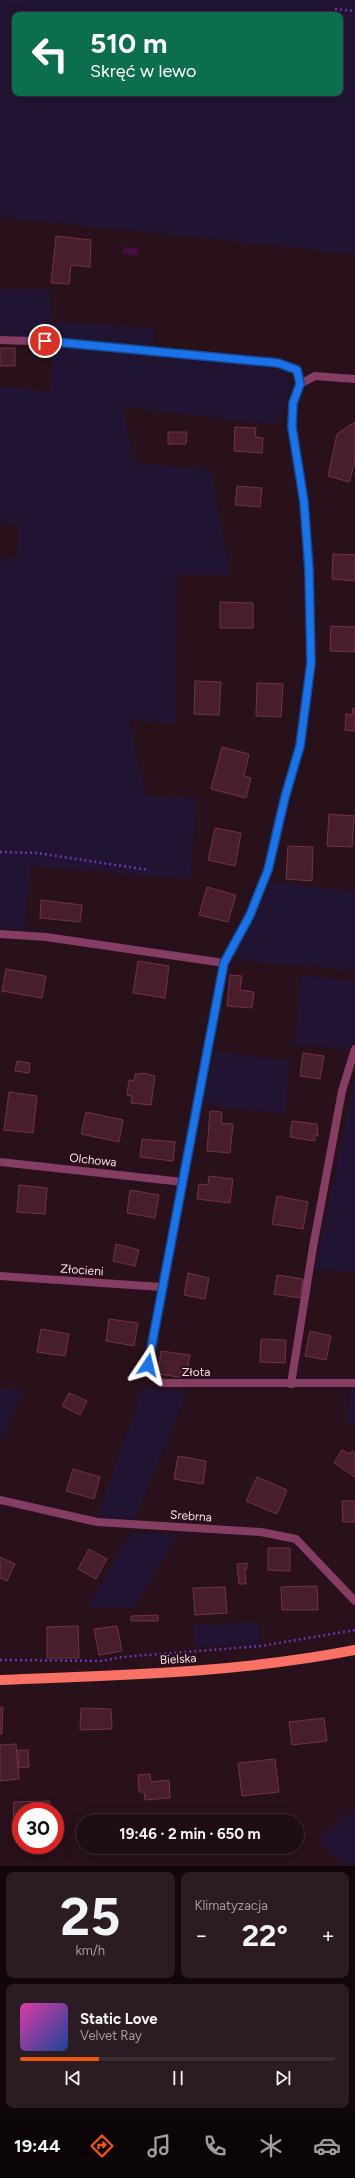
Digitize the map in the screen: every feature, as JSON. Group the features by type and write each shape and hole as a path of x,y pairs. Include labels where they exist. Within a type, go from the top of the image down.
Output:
{"main road":[{"name":"Bielska","path":"0,1680 233,1668 292,1661 355,1650"}],"street":[{"path":"0,340 60,342 278,363 297,370 300,384 315,376 355,379"},
{"name":"Złota","path":"300,384 293,403 292,427 304,502 309,570 311,663 301,738 268,870 250,915 224,963 148,1365 153,1377 163,1384 355,1384"},
{"path":"0,934 46,937 224,963"},
{"path":"292,1384 313,1247 340,1099 355,1049"},
{"name":"Olchowa","path":"0,1162 183,1182"},
{"name":"Złocieni","path":"0,1276 162,1287"},
{"name":"Srebrna","path":"0,1500 97,1522 261,1532 296,1539 355,1601"}],"path":[{"path":"335,8 355,11"},
{"path":"0,852 37,853 149,870"},
{"path":"0,1660 101,1661 122,1656 261,1646 355,1630"}],"shaded area":[{"path":"0,0 355,0 355,254 0,217"},
{"path":"123,247 139,248 138,256 123,254"},
{"path":"0,289 49,289 53,322 154,328 154,347 0,339"},
{"path":"53,346 277,368 287,373 292,386 278,425 123,407 134,462 212,471 230,575 177,575 176,724 129,720 146,796 197,798 190,879 31,866 24,930 0,928 0,559 16,558 19,523 0,522 0,386 50,392"},
{"path":"272,882 355,891 355,971 241,960 234,952"},
{"path":"302,975 355,981 355,1042 347,1050 294,1043"},
{"path":"215,1051 290,1061 285,1114 203,1104"},
{"path":"355,1075 355,1273 315,1269"},
{"path":"140,1388 187,1391 135,1519 96,1518 139,1401"},
{"path":"351,1388 355,1388 355,1426 347,1423"},
{"path":"0,1389 24,1390 0,1440"},
{"path":"131,1532 177,1535 134,1608 88,1608"},
{"path":"258,1622 260,1644 196,1647 193,1625"},
{"path":"355,1809 355,1866 346,1866 317,1840"}],"building":[{"path":"56,236 91,240 90,267 71,265 69,284 51,283"},
{"path":"0,348 15,348 15,366 0,366"},
{"path":"355,422 355,462 349,482 328,476 337,434"},
{"path":"235,427 256,428 255,437 263,438 262,453 234,451"},
{"path":"168,432 187,432 186,444 168,444"},
{"path":"237,486 262,488 260,507 235,505"},
{"path":"333,554 355,555 355,581 332,579"},
{"path":"220,602 253,603 253,628 220,628"},
{"path":"331,626 355,627 355,652 330,651"},
{"path":"195,681 221,682 219,715 194,714"},
{"path":"257,683 283,684 281,717 256,716"},
{"path":"353,708 355,708 355,731 345,730 346,714 352,715"},
{"path":"222,747 249,754 244,776 251,778 246,798 211,789"},
{"path":"329,814 354,816 352,847 327,846"},
{"path":"215,828 241,833 235,866 208,860"},
{"path":"288,846 313,847 312,881 286,879"},
{"path":"207,887 236,895 228,922 199,915"},
{"path":"41,900 82,905 80,922 40,918"},
{"path":"138,961 169,966 165,998 133,993"},
{"path":"6,969 46,976 42,998 2,991"},
{"path":"230,975 242,976 240,990 254,992 252,1008 227,1006"},
{"path":"303,1053 324,1056 320,1079 300,1076"},
{"path":"17,1061 30,1063 29,1073 15,1071"},
{"path":"143,1073 155,1076 151,1105 131,1103 132,1096 127,1095 129,1080 134,1081 135,1074"},
{"path":"9,1092 37,1096 33,1133 4,1130"},
{"path":"210,1111 222,1112 221,1123 233,1124 230,1153 207,1151"},
{"path":"86,1112 123,1120 119,1142 81,1134"},
{"path":"292,1121 317,1124 318,1136 315,1135 315,1141 290,1137"},
{"path":"142,1139 175,1142 173,1161 140,1157"},
{"path":"209,1176 233,1179 230,1203 197,1199 199,1184 208,1185"},
{"path":"19,1185 47,1188 45,1214 17,1212"},
{"path":"130,1190 159,1195 155,1218 127,1213"},
{"path":"277,1196 308,1202 303,1229 272,1224"},
{"path":"116,1244 139,1250 135,1266 113,1261"},
{"path":"188,1273 209,1278 205,1299 184,1295"},
{"path":"277,1275 303,1279 300,1298 274,1294"},
{"path":"109,1319 138,1323 134,1346 106,1341"},
{"path":"41,1329 69,1334 65,1356 37,1352"},
{"path":"310,1331 331,1336 326,1360 305,1356"},
{"path":"261,1339 286,1340 285,1363 260,1362"},
{"path":"161,1351 190,1355 186,1378 158,1374"},
{"path":"69,1393 87,1401 80,1415 62,1406"},
{"path":"342,1450 350,1454 352,1451 355,1453 355,1477 334,1463"},
{"path":"178,1456 206,1461 203,1484 174,1479"},
{"path":"73,1469 100,1477 94,1499 66,1491"},
{"path":"257,1477 287,1490 277,1514 246,1501"},
{"path":"342,1501 355,1501 355,1522 343,1522"},
{"path":"268,1548 290,1548 290,1571 268,1570"},
{"path":"89,1549 107,1559 96,1579 78,1569"},
{"path":"0,1557 15,1564 7,1581 0,1578"},
{"path":"247,1563 247,1569 245,1569 246,1584 239,1584 237,1564"},
{"path":"317,1586 318,1610 282,1610 281,1587"},
{"path":"225,1587 227,1613 195,1615 193,1588"},
{"path":"158,1615 158,1621 131,1621 131,1616"},
{"path":"78,1626 79,1658 47,1658 47,1627"},
{"path":"117,1626 122,1651 99,1655 94,1629"},
{"path":"0,1707 3,1707 2,1734 0,1734"},
{"path":"81,1708 111,1709 112,1729 80,1730"},
{"path":"324,1718 327,1741 292,1745 289,1722"},
{"path":"16,1744 19,1779 0,1781 0,1745"},
{"path":"18,1750 28,1750 29,1767 18,1768"},
{"path":"275,1759 279,1792 242,1796 238,1763"},
{"path":"150,1774 151,1782 169,1780 170,1798 145,1800 144,1792 139,1792 138,1775"},
{"path":"50,1801 50,1802 14,1802"}],"route":[{"path":"45,341 278,363 297,370 300,384 293,403 292,427 304,502 309,570 311,663 300,746 285,797 268,870 250,915 224,963 148,1365"}]}
